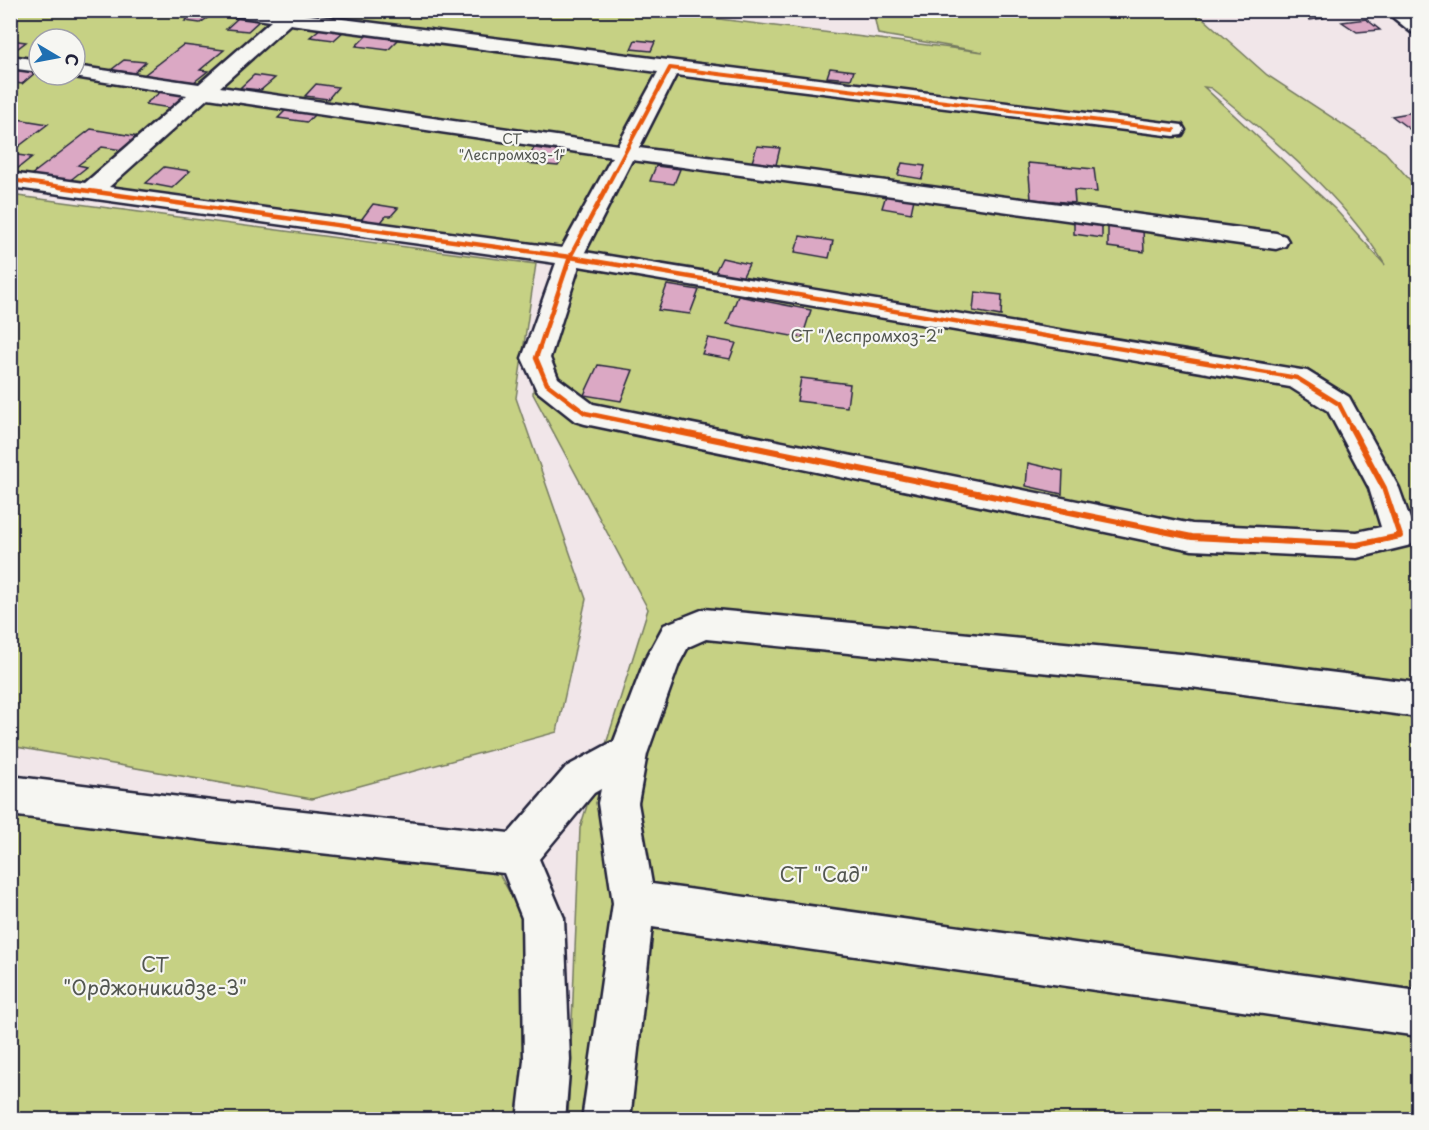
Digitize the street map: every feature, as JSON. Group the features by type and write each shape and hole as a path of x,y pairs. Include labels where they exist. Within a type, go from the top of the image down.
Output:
{"street":[{"path":"225,10 670,68 1174,129"},
{"path":"1393,10 1419,28"},
{"path":"90,190 286,18"},
{"path":"10,62 27,64"},
{"path":"10,180 570,257 1298,378 1339,404 1384,488 1400,536 1357,545 1192,537 585,413 547,384 536,358 570,257 670,68"},
{"path":"87,74 626,153 1276,241"},
{"path":"606,1119 634,903 618,802 628,754 655,680 676,636 704,624 1191,671 1419,700"},
{"path":"517,854 580,780 628,754"},
{"path":"10,795 220,822 517,854"},
{"path":"517,854 543,918 547,1060 541,1119"},
{"path":"634,903 1419,1014"}],"green space":[{"path":"647,10 983,52 878,34 873,11 1195,11 1267,75 1385,152 1418,189 1418,1119 568,1119 580,828 648,609 533,394 537,329 572,261 11,172 10,11","holes":["1204,87 1211,88 1306,169 1369,240 1385,265 1335,209"]},
{"path":"10,195 536,264 516,398 586,599 557,732 312,799 11,746"},
{"name":"СТ \"Орджоникидзе-3\"","path":"11,812 498,872 524,918 526,1064 519,1119 11,1120"}],"building":[{"path":"141,10 162,10 155,16 137,14"},
{"path":"1284,10 1327,10 1330,12 1317,14 1323,18 1310,20 1302,15 1293,17"},
{"path":"196,12 212,15 200,23 185,21"},
{"path":"238,18 260,20 248,31 226,29"},
{"path":"1366,19 1380,30 1357,32 1342,22"},
{"path":"321,28 344,31 334,40 310,37"},
{"path":"367,35 399,39 388,50 356,46"},
{"path":"10,40 26,42 14,51 10,51"},
{"path":"635,40 655,42 651,51 631,49"},
{"path":"183,45 224,50 200,70 208,71 194,82 144,75"},
{"path":"124,60 146,62 134,73 111,70"},
{"path":"830,68 854,71 851,79 827,77"},
{"path":"10,70 27,71 27,80 22,84 10,82"},
{"path":"254,75 275,78 261,90 240,88"},
{"path":"316,84 338,87 328,99 305,96"},
{"path":"163,90 186,95 170,108 145,104"},
{"path":"286,110 315,114 307,122 278,118"},
{"path":"1414,112 1418,115 1418,130 1412,131 1392,116"},
{"path":"17,119 48,124 10,153 10,124"},
{"path":"91,129 139,137 123,150 102,147 78,165 87,167 68,182 31,175"},
{"path":"757,146 780,148 776,165 752,162"},
{"path":"534,148 566,152 558,166 526,163"},
{"path":"10,154 32,157 10,173"},
{"path":"902,163 925,166 922,179 898,175"},
{"path":"1028,163 1094,169 1097,192 1074,190 1075,203 1031,199"},
{"path":"656,166 680,169 674,184 650,181"},
{"path":"164,167 190,171 172,188 146,183"},
{"path":"886,195 914,199 911,213 882,208"},
{"path":"373,204 398,208 391,216 386,216 378,226 358,224"},
{"path":"1074,219 1102,223 1102,238 1074,234"},
{"path":"1108,225 1143,230 1144,252 1108,247"},
{"path":"800,236 833,241 829,258 795,252"},
{"path":"722,258 749,264 741,280 714,274"},
{"path":"667,285 699,290 690,314 658,310"},
{"path":"975,292 1002,295 1001,316 973,311"},
{"path":"738,296 811,310 802,338 727,324"},
{"path":"708,338 736,343 730,359 702,354"},
{"path":"598,365 633,370 621,401 584,395"},
{"path":"801,378 850,384 847,407 797,401"},
{"path":"1028,463 1063,471 1062,494 1026,486"}],"cycle path":[{"path":"10,180 570,257 1297,378 1339,404 1384,488 1400,536 1357,545 1192,537 585,413 547,384 536,358 570,257 670,68 1174,130"}],"park label":[{"name":"СТ \"Леспромхоз-1\"","path":"512,146"},
{"name":"СТ \"Леспромхоз-2\"","path":"867,335"},
{"name":"СТ \"Сад\"","path":"824,874"}]}
